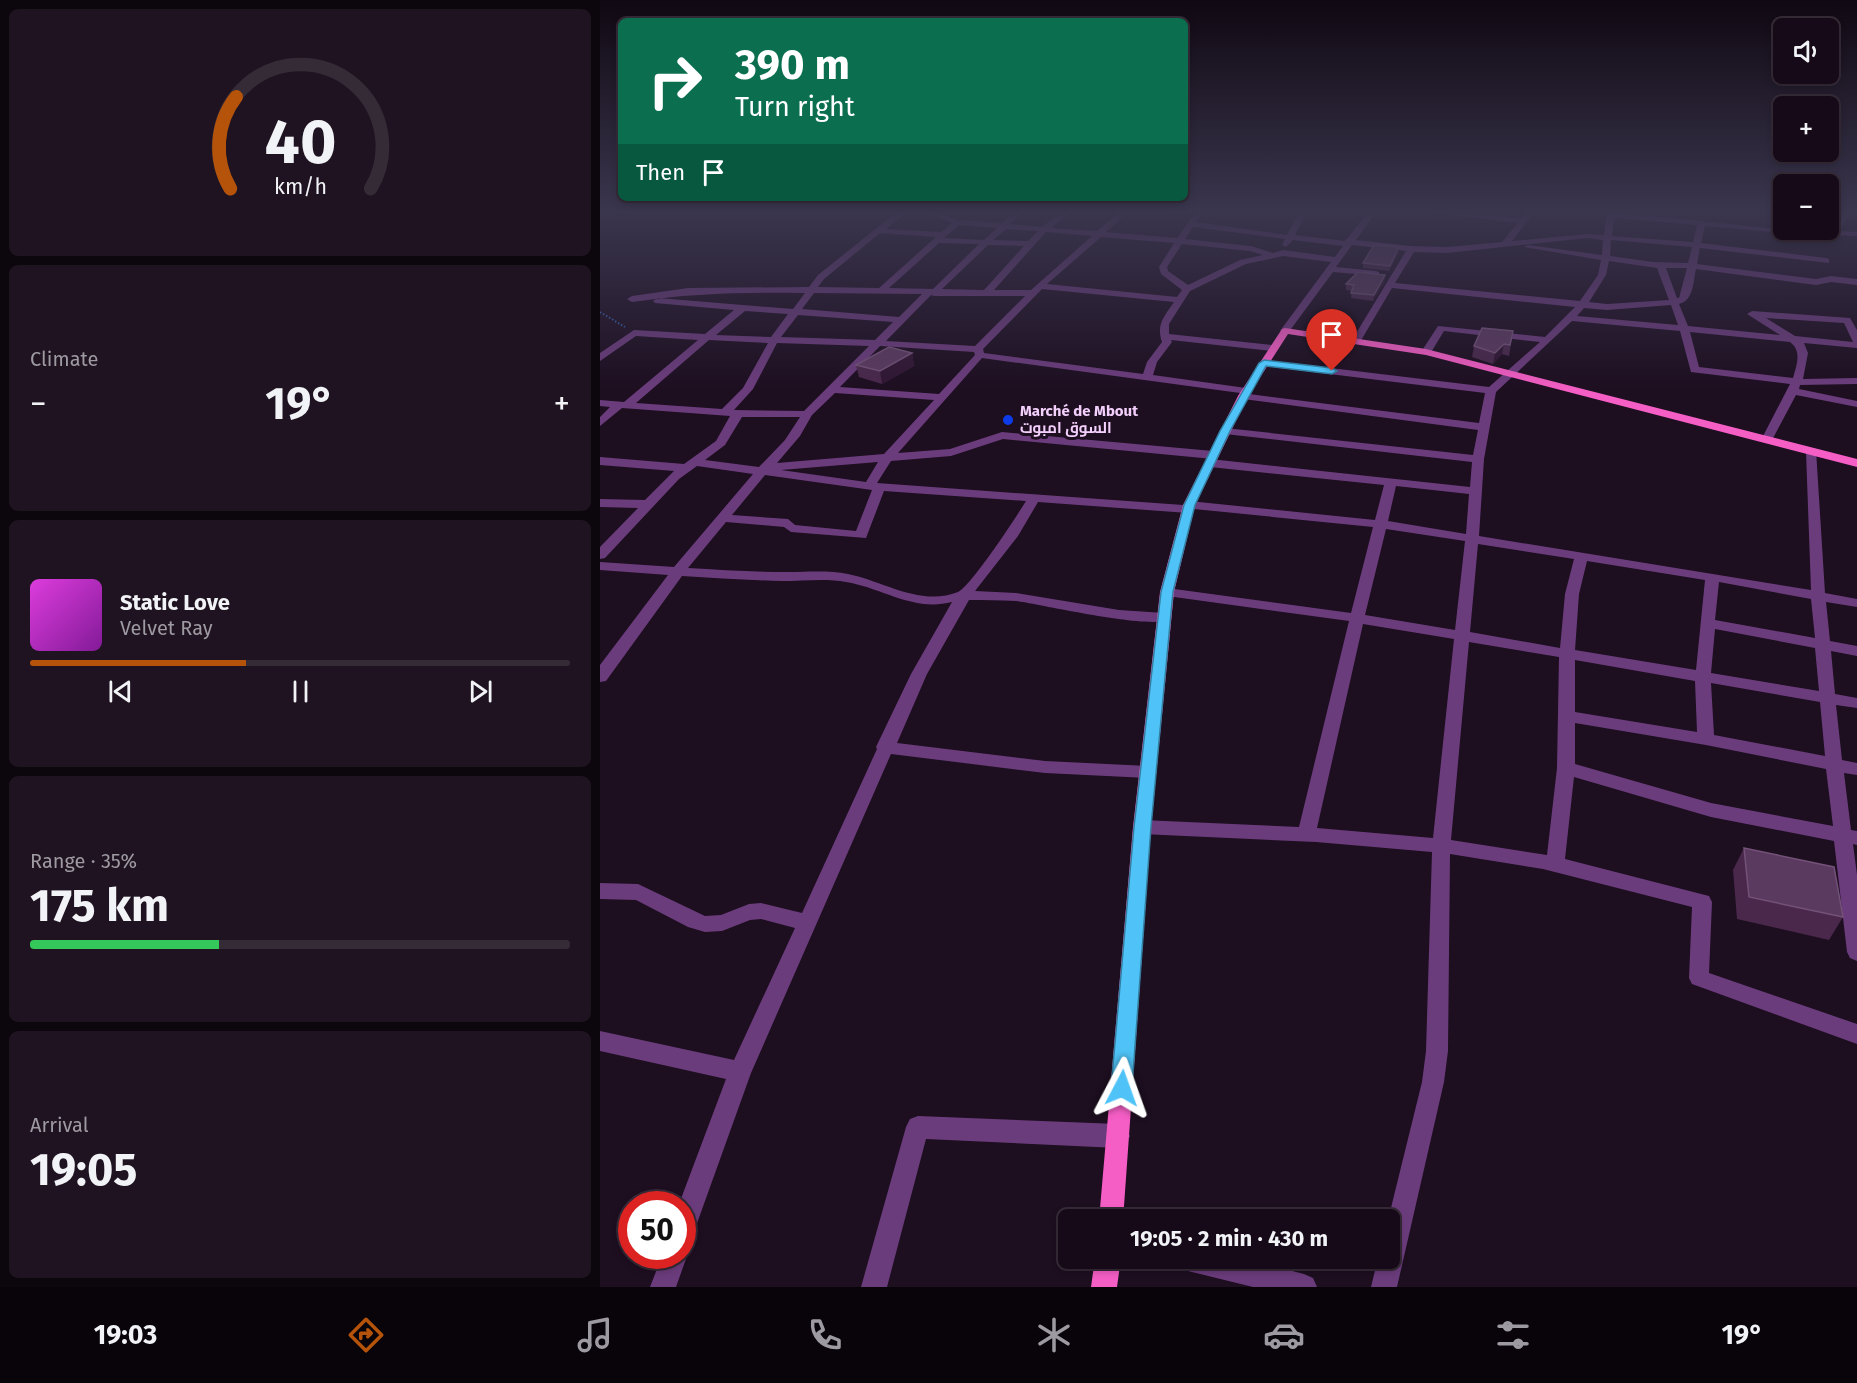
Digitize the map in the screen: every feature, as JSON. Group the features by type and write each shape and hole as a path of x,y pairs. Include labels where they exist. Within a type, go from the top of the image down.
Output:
{"main road":[{"path":"1113,1209 1142,827 1167,592 1189,507 1245,393 1285,331 1426,352 1857,463"},
{"path":"1104,1287 1106,1269"}],"street":[{"path":"600,555 647,504 689,465 721,443 731,413 748,389 774,340 794,311 828,271"},
{"path":"880,292 903,271"},
{"path":"602,671 722,518 795,435 807,414 875,343 954,271"},
{"path":"986,293 1006,271"},
{"path":"722,518 788,523 791,528 861,535 875,486 886,459 979,352 1057,271"},
{"path":"1164,271 1187,289"},
{"path":"1147,378 1152,362 1165,348 1167,342 1164,324 1179,300 1187,289 1224,271"},
{"path":"1285,331 1328,271"},
{"path":"1340,271 1392,281 1607,307 1682,300 1686,295 1690,271"},
{"path":"1357,340 1398,271"},
{"path":"1384,1287 1433,1082 1437,1051 1441,847 1472,539 1474,491 1491,391 1513,373 1569,318 1599,283 1601,271"},
{"path":"1664,271 1684,329 1695,370 1794,386 1857,405"},
{"path":"1731,271 1816,282 1831,279 1857,282"},
{"path":"1830,271 1831,279"},
{"path":"900,320 632,298 707,290 986,293 1037,290 1179,300"},
{"path":"600,423 742,308"},
{"path":"1767,440 1794,386 1804,356 1800,346 1752,314 1847,321 1857,340"},
{"path":"1569,318 1857,345"},
{"path":"1426,352 1441,328 1546,340"},
{"path":"600,358 634,333 705,338 875,343 979,352 1484,427"},
{"path":"1165,336 1273,348"},
{"path":"1264,363 1491,391"},
{"path":"1794,386 1857,381"},
{"path":"830,389 942,397"},
{"path":"600,403 731,413 807,414"},
{"path":"1225,431 1478,459"},
{"path":"762,470 951,452 1002,435 1391,483 1474,491"},
{"path":"1812,452 1818,595 1825,645 1834,764 1851,837 1857,952"},
{"path":"600,461 762,470 875,486 1033,500 1189,507 1381,524 1712,577 1857,603"},
{"path":"1307,834 1391,483"},
{"path":"696,1193 740,1072 808,923 884,747 919,674 964,595 1013,533 1033,500"},
{"path":"600,503 647,504"},
{"path":"1555,864 1566,768 1567,654 1572,594 1582,556"},
{"path":"600,566 786,578 844,577 879,586 902,596 926,601 940,601 964,595 1016,597 1119,615 1164,618"},
{"path":"1706,739 1703,677 1712,577"},
{"path":"1167,592 1357,618 1857,703"},
{"path":"1708,623 1857,651"},
{"path":"1566,716 1706,739 1857,769"},
{"path":"884,747 1045,767 1148,772"},
{"path":"1566,768 1711,810 1851,837"},
{"path":"1142,827 1307,834 1490,852 1555,864 1702,902 1699,978 1857,1034"},
{"path":"600,891 638,892 705,924 722,922 749,912 761,911 808,923"},
{"path":"600,1041 740,1072"},
{"path":"874,1287 918,1127 1118,1136"},
{"path":"663,1287 669,1269"},
{"path":"1232,1269 1304,1287"}],"path":[{"path":"600,312 634,333"}],"building":[{"path":"1358,272 1385,275 1374,295 1351,293 1354,285 1346,284"},
{"path":"1482,328 1513,331 1510,345 1504,344 1495,353 1474,346"},
{"path":"889,347 912,353 880,371 856,365"},
{"path":"1744,848 1834,867 1843,917 1749,897"}],"place":[{"name":"Marché de Mbout السوق امبوت","path":"1008,420"}],"route":[{"path":"1122,1088 1142,827 1167,592 1189,505 1243,396 1264,363 1332,371"}]}
